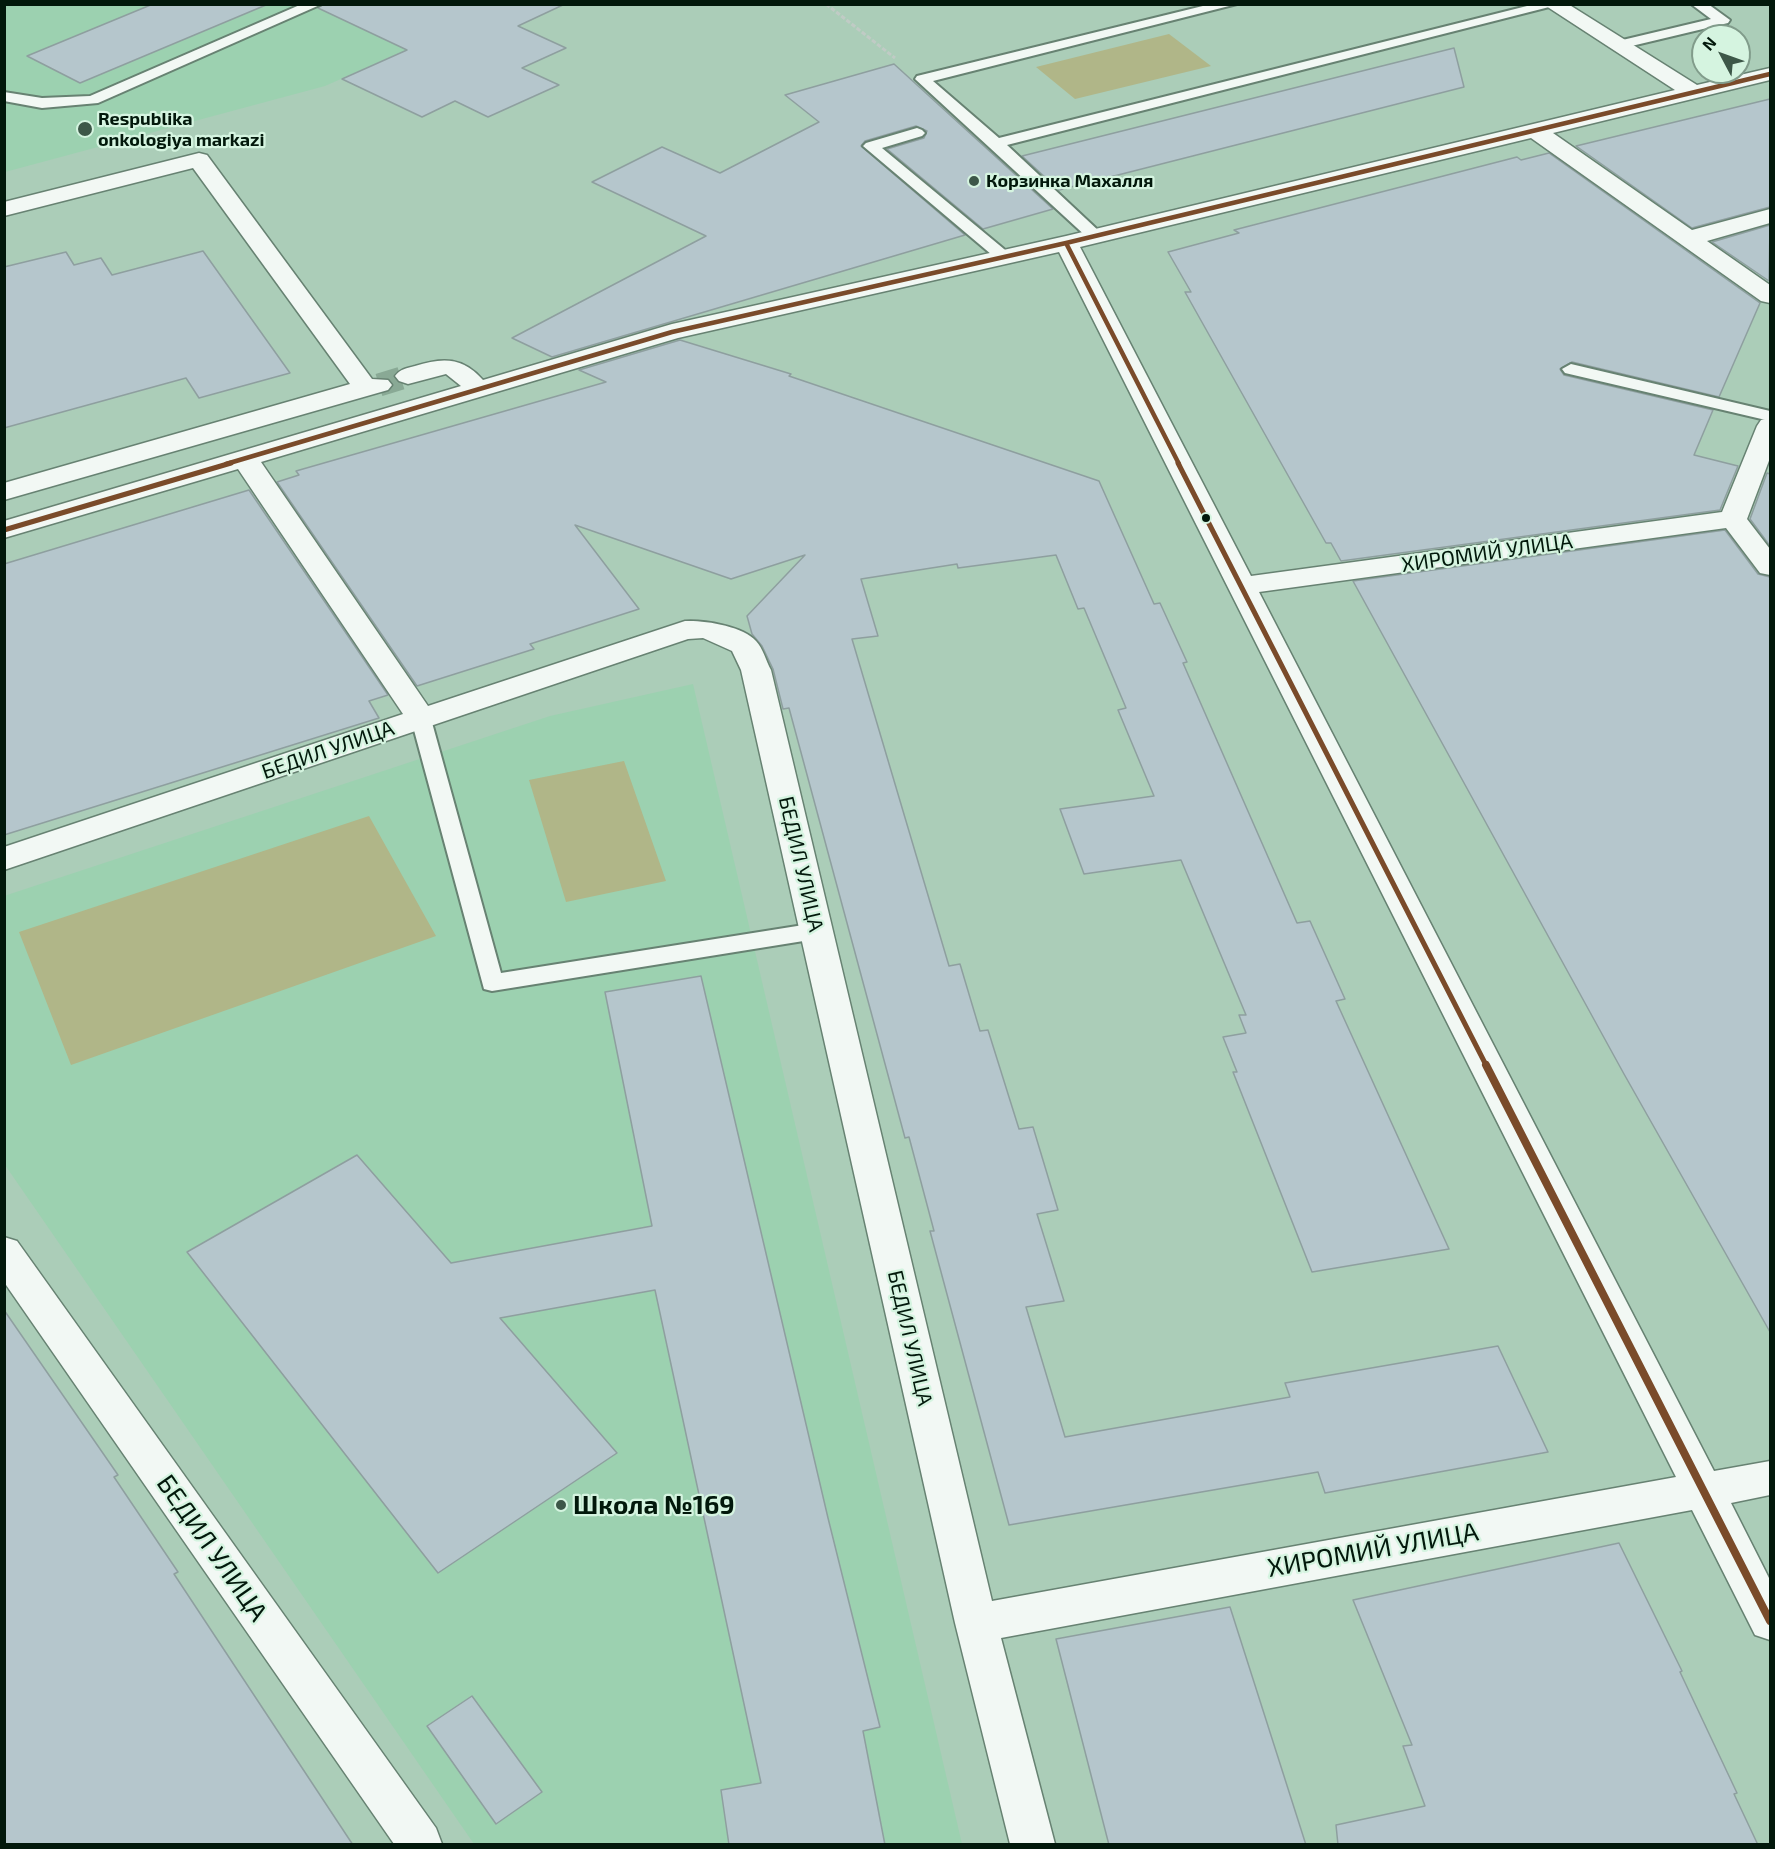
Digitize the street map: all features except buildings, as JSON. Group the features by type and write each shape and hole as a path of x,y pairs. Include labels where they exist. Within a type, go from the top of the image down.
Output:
{"street":[{"path":"1554,5 1694,93"},
{"path":"4,530 672,332 1081,240 1770,74"},
{"path":"1536,131 1691,238 1770,296"},
{"path":"4,209 199,160 373,386 4,492"},
{"path":"1691,238 1770,216"},
{"path":"1081,240 1241,586 1770,1621"},
{"path":"408,376 451,365 461,369 478,390"},
{"path":"1770,426 1733,519 1770,567"},
{"path":"245,459 421,718"},
{"name":"ХИРОМИЙ УЛИЦА","path":"1241,586 1733,519"},
{"name":"БЕДИЛ УЛИЦА","path":"4,859 686,630 707,629 744,645 756,670 976,1623 1032,1845"},
{"name":"БЕДИЛ УЛИЦА","path":"4,1252 420,1845"},
{"name":"ХИРОМИЙ УЛИЦА","path":"976,1623 1770,1478"}],"lane":[{"path":"4,96 42,103 93,100 315,4"},
{"path":"922,79 1230,4"},
{"path":"1619,45 1723,20 1698,4"},
{"path":"996,142 1554,5"},
{"path":"922,79 996,142 1081,240"},
{"path":"917,133 871,146 1004,257"},
{"path":"1571,369 1770,416"},
{"path":"421,718 492,983 816,931"}],"path":[{"path":"826,4 922,79"}],"shaded area":[{"name":"Respublika onkologiya markazi","path":"5,5 508,5 325,86 5,172"},
{"path":"1169,34 1211,66 1075,99 1036,67"},
{"name":"Школа №169","path":"693,684 962,1844 474,1844 5,1165 4,896 550,716"},
{"path":"624,761 666,881 566,902 529,780"},
{"path":"369,816 436,936 71,1065 19,932"}],"tunnel":[{"path":"379,385 408,376"}],"transit line":[{"path":"4,530 672,332 1066,243 1770,74"},
{"path":"1066,243 1770,1621"}],"place":[{"name":"Respublika onkologiya markazi","path":"85,129"},
{"name":"Корзинка Махалля","path":"974,181"},
{"name":"Школа №169","path":"561,1505"}]}
